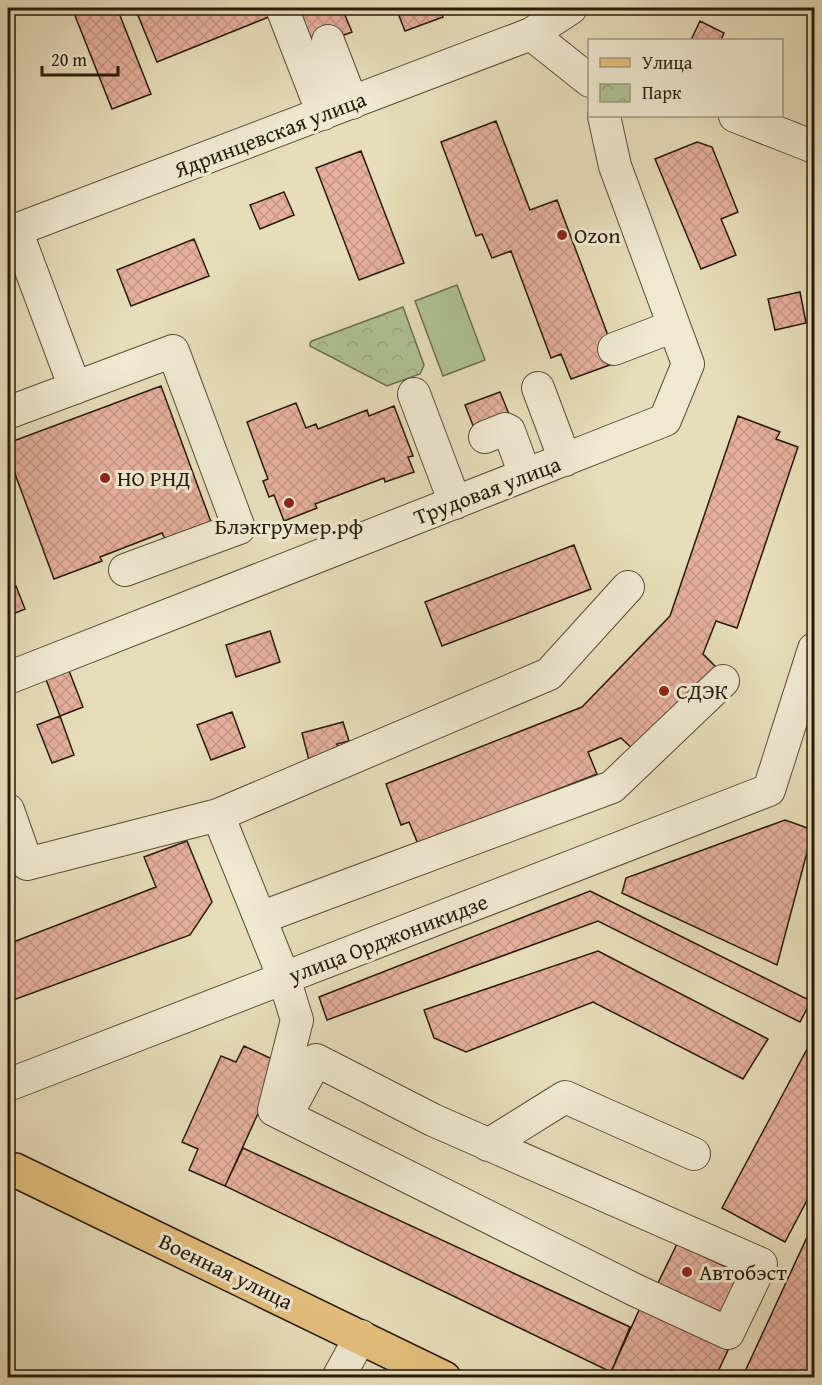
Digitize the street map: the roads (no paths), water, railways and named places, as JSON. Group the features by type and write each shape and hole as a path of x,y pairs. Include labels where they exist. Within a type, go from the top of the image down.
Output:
{"main road":[{"name":"Военная улица","path":"8,1169 25,1175 444,1377"}],"street":[{"path":"282,8 322,114"},
{"name":"Ядринцевская улица","path":"12,231 531,34 571,8"},
{"path":"531,34 588,79"},
{"path":"328,41 352,103"},
{"name":"Трудовая улица","path":"8,678 665,420 688,364 615,166 604,117"},
{"path":"738,117 814,147"},
{"path":"12,231 75,388"},
{"path":"614,349 674,326"},
{"path":"10,412 173,351 239,528 125,570"},
{"path":"538,387 565,460"},
{"path":"414,394 455,503"},
{"path":"485,437 507,429 525,475"},
{"path":"8,810 27,864 218,815 549,674 628,587"},
{"name":"улица Орджоникидзе","path":"8,1085 769,790 814,649"},
{"path":"260,918 612,786 723,681"},
{"path":"218,815 284,978 297,1020 274,1110 286,1116 635,1290 728,1334 761,1264 434,1120 316,1060 286,1116"},
{"path":"489,1145 565,1097 694,1154"},
{"path":"338,1377 361,1336"}],"place":[{"name":"Ozon","path":"562,235"},
{"name":"НО РНД","path":"105,478"},
{"name":"Блэкгрумер.рф","path":"289,503"},
{"name":"СДЭК","path":"664,691"},
{"name":"Автобэст","path":"687,1272"}]}
